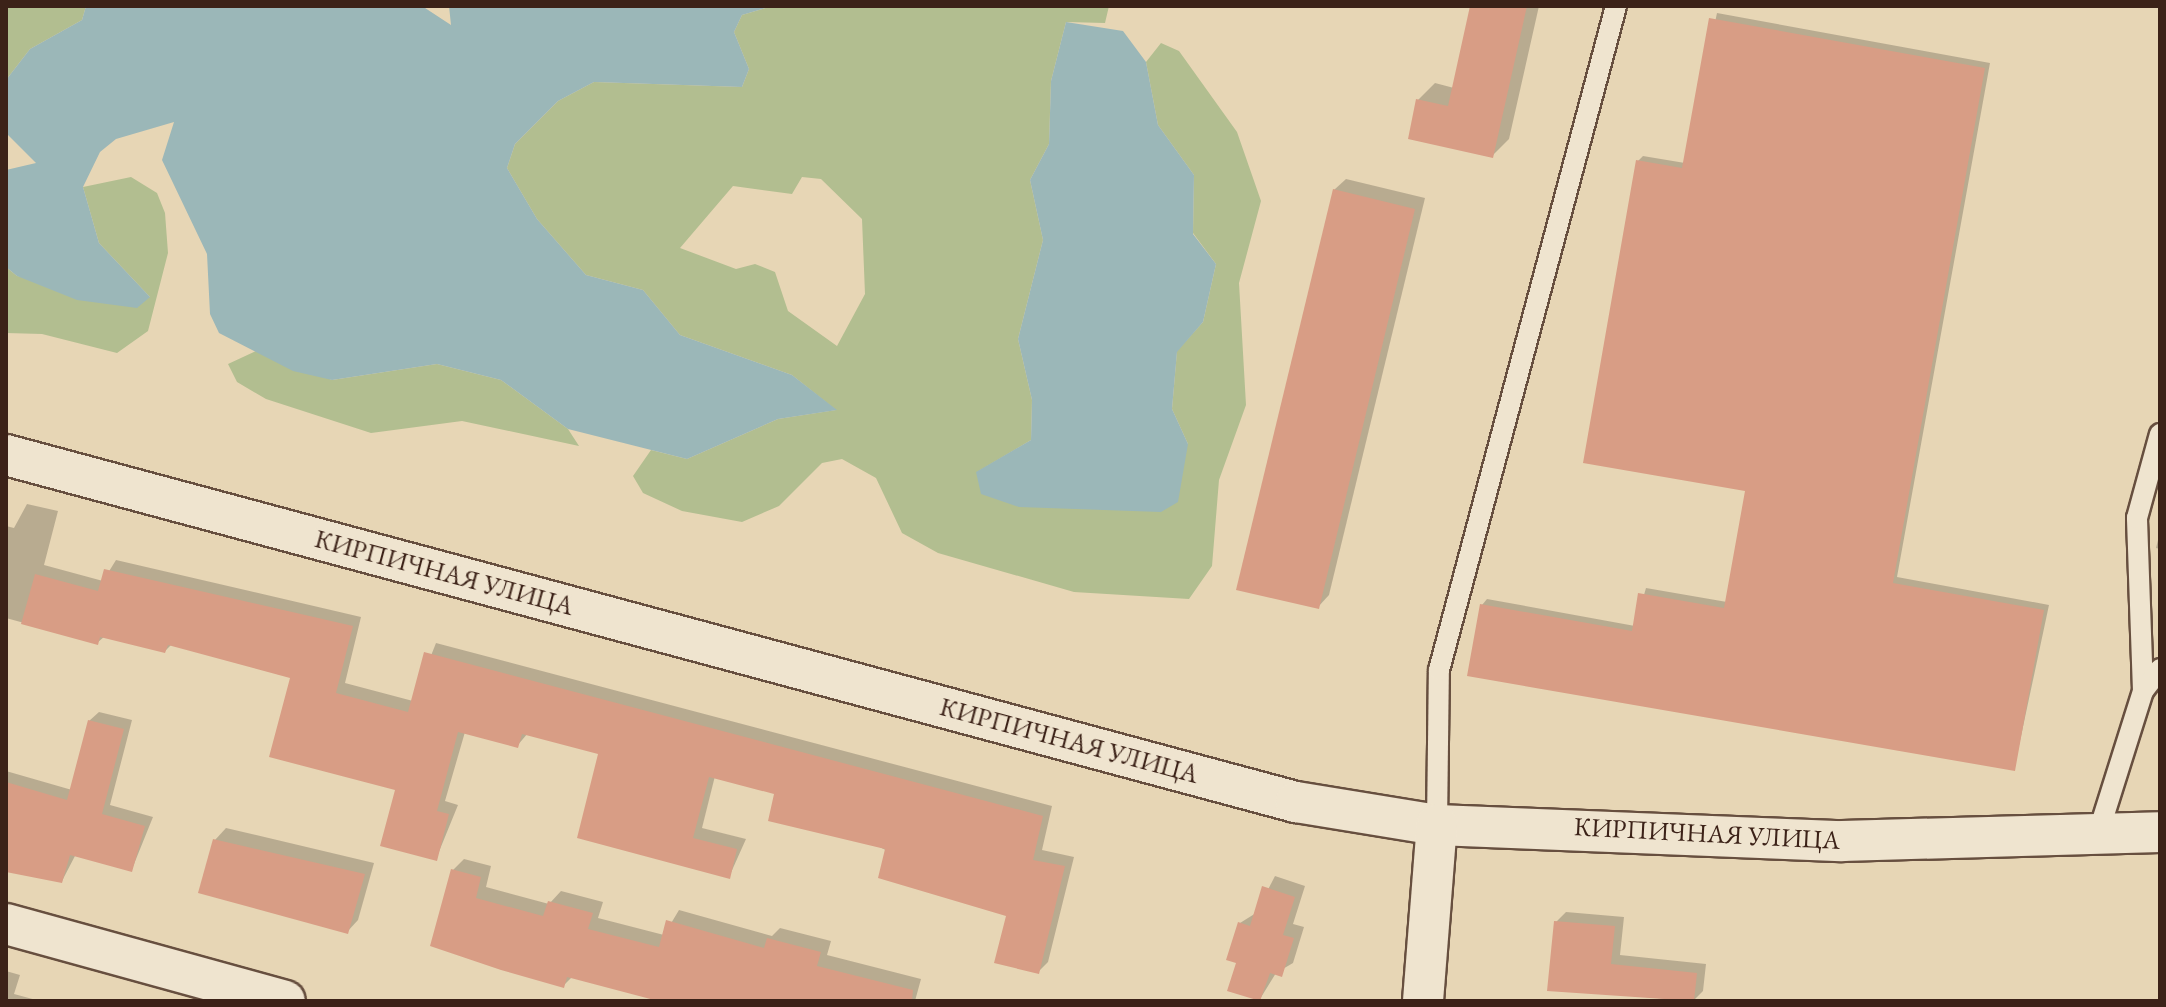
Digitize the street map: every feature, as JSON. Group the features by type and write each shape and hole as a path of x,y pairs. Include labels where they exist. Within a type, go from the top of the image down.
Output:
{"street":[{"name":"КИРПИЧНАЯ УЛИЦА","path":"6,455 1296,802 1437,825 1842,841 2097,837 2160,832"},
{"path":"1423,1001 1437,825"},
{"path":"6,924 285,1001"}],"lane":[{"path":"1437,825 1439,670 1616,6"},
{"path":"2097,837 2143,691 2137,518 2160,434"},
{"path":"2143,691 2160,669"}],"green space":[{"path":"6,6 86,6 82,20 30,49 6,80"},
{"path":"772,6 1109,6 1105,23 1066,22 1051,81 1049,144 1030,180 1043,240 1018,339 1032,400 1031,440 977,472 1188,444 1172,409 1177,351 1203,322 1216,264 1193,233 1194,175 1158,125 1146,62 1161,43 1179,51 1237,132 1261,201 1239,283 1246,405 1219,480 1212,566 1189,599 1074,592 938,553 902,533 876,478 842,459 822,463 779,506 742,522 682,511 643,493 633,476 651,450 687,459 778,419 836,410 792,375 680,335 643,290 586,275 537,219 507,168 515,144 558,101 594,82 742,87 749,69 734,32 742,15","holes":["802,177 821,179 862,219 865,294 837,346 788,311 775,272 755,264 736,269 680,248 733,186 792,194"]},
{"path":"131,177 157,193 165,213 168,253 148,331 117,353 42,334 6,333 6,267 17,276 150,297 99,243 83,187"},
{"path":"256,351 332,380 437,364 501,380 568,429 579,446 462,421 371,433 266,399 237,382 228,364"}],"water":[{"path":"86,6 422,6 451,25 449,6 772,6 742,15 734,32 749,69 742,87 594,82 558,101 515,144 507,168 537,219 586,275 643,290 680,335 792,375 837,410 778,419 687,459 568,429 501,380 437,364 332,380 293,371 219,333 210,314 207,254 162,160 174,122 116,139 100,152 83,187 99,243 150,297 137,308 77,300 17,276 6,267 6,170 36,163 6,133 6,80 30,49 82,20"},
{"path":"1066,22 1123,31 1146,62 1158,125 1194,175 1193,234 1216,264 1203,322 1177,352 1172,409 1188,444 1178,502 1161,512 1019,507 981,494 976,472 1031,440 1032,400 1018,339 1043,240 1030,180 1049,144 1051,81"}],"building":[{"path":"1470,6 1527,6 1493,158 1408,139 1416,99 1448,106"},
{"path":"1709,18 1985,68 1893,583 2044,610 2015,771 1467,676 1480,604 1632,631 1638,593 1724,608 1745,491 1583,463 1636,160 1682,168"},
{"path":"1333,189 1415,209 1319,609 1236,590"},
{"path":"104,569 353,626 336,693 408,712 424,652 1043,816 1033,860 1065,866 1039,974 994,963 1006,916 878,878 885,849 768,821 774,794 709,777 693,838 737,849 730,879 577,838 598,754 522,734 518,748 458,732 437,811 449,814 437,861 380,846 395,790 269,757 290,678 168,645 165,653 100,637 98,645 21,624 35,574 98,591"},
{"path":"88,720 124,729 102,814 145,826 132,872 70,855 62,883 6,872 6,782 67,800"},
{"path":"213,839 365,874 348,934 198,893"},
{"path":"451,869 481,877 476,898 543,916 548,901 593,913 588,929 659,947 666,920 764,948 767,938 821,952 817,966 913,990 912,1001 658,1001 567,977 564,988 501,970 430,946"},
{"path":"1262,886 1295,897 1283,935 1294,938 1282,977 1270,973 1260,1001 1227,991 1236,963 1226,960 1238,922 1250,926"},
{"path":"1554,921 1615,926 1611,964 1697,973 1694,1001 1547,991"}]}
